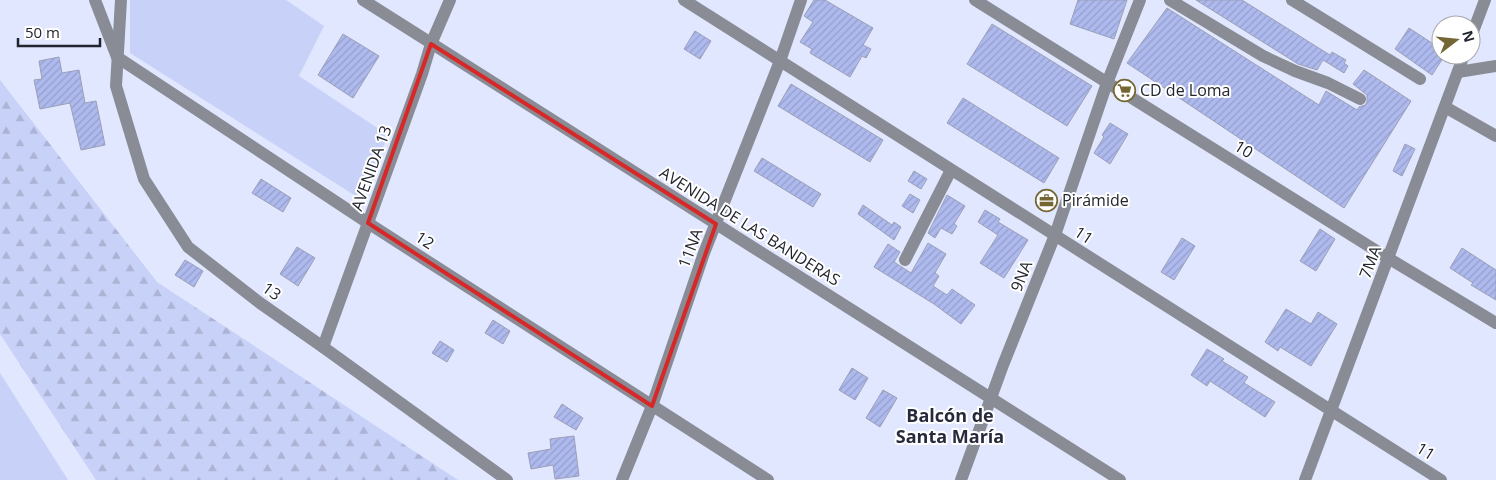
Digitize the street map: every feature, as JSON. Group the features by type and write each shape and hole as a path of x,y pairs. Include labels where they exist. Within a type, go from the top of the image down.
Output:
{"street":[{"path":"96,0 118,57"},
{"name":"13","path":"120,0 116,86 144,179 188,247 260,303 507,480"},
{"name":"AVENIDA DE LAS BANDERAS","path":"363,0 1120,480"},
{"name":"AVENIDA 13","path":"323,347 422,74 431,44 450,0"},
{"name":"11","path":"684,0 1441,480"},
{"name":"11NA","path":"622,480 652,406 726,194 780,60 801,0"},
{"name":"10","path":"975,0 1388,258 1496,323"},
{"name":"9NA","path":"961,480 1055,235 1107,83 1140,0"},
{"path":"1170,0 1263,56 1295,71 1328,83 1360,99"},
{"path":"1292,0 1420,79"},
{"path":"1479,15 1485,0"},
{"name":"12","path":"118,57 368,223 768,480"},
{"name":"7MA","path":"1305,480 1460,65"},
{"path":"1458,72 1496,66"},
{"path":"1445,107 1496,136"},
{"path":"905,260 951,170"}],"highlighted area":[{"path":"431,44 716,224 652,406 368,223"}],"green space":[{"path":"130,0 286,0 324,26 299,76 388,135 362,200 130,53"},
{"path":"0,80 157,282 458,480 96,480 0,334"},
{"path":"0,373 68,480 0,480"}],"building":[{"path":"814,0 825,0 873,28 863,45 871,49 866,58 862,56 850,77 810,53 812,49 800,42 813,22 804,16"},
{"path":"1078,0 1127,0 1114,39 1070,24"},
{"path":"1196,0 1242,0 1330,55 1332,52 1346,60 1344,63 1348,66 1344,73 1323,60 1317,70 1298,64"},
{"path":"1167,8 1319,105 1326,91 1357,110 1365,105 1367,95 1353,84 1364,70 1411,101 1344,208 1127,63"},
{"path":"992,24 1092,86 1067,126 967,64"},
{"path":"1409,28 1431,42 1431,65 1438,65 1432,75 1395,49"},
{"path":"695,31 711,41 700,59 684,49"},
{"path":"343,34 379,56 353,98 318,75"},
{"path":"59,57 62,73 79,70 85,103 96,101 105,145 81,150 70,103 40,109 34,80 42,79 39,61"},
{"path":"791,84 883,140 870,162 778,106"},
{"path":"963,98 1059,158 1044,183 947,123"},
{"path":"1110,123 1128,134 1110,164 1094,153"},
{"path":"1405,144 1415,149 1402,176 1393,171"},
{"path":"762,158 821,194 813,207 754,171"},
{"path":"914,171 927,179 921,189 908,181"},
{"path":"261,179 291,198 283,212 252,193"},
{"path":"910,194 920,200 913,213 902,206"},
{"path":"947,195 965,206 954,224 957,226 952,234 941,228 935,238 928,233"},
{"path":"863,205 892,225 894,222 901,227 894,240 858,214"},
{"path":"985,210 1000,219 998,222 1028,240 1004,278 980,263 998,235 978,222"},
{"path":"1320,229 1335,239 1316,271 1300,261"},
{"path":"1182,238 1195,246 1174,280 1161,272"},
{"path":"928,243 946,254 935,273 939,276 933,286 947,295 952,289 975,305 961,324 934,304 874,267 888,244 900,252 894,262 911,273"},
{"path":"297,247 315,258 298,286 280,274"},
{"path":"1462,248 1496,270 1496,300 1471,285 1473,283 1450,268"},
{"path":"185,260 203,271 194,287 175,275"},
{"path":"1286,309 1311,324 1318,312 1337,324 1311,366 1280,347 1278,351 1265,342"},
{"path":"493,320 510,331 503,344 485,333"},
{"path":"440,341 454,350 447,362 432,353"},
{"path":"1207,349 1248,377 1244,383 1275,402 1265,417 1210,381 1207,386 1191,375"},
{"path":"852,368 868,378 855,400 839,390"},
{"path":"883,390 897,398 880,427 866,418"},
{"path":"562,404 583,418 576,430 554,417"},
{"path":"574,436 579,476 555,479 553,465 531,469 528,453 551,449 550,439"}],"place":[{"name":"CD de Loma","path":"1124,90"},
{"name":"Pirámide","path":"1046,200"}],"district":[{"name":"Balcón de Santa María","path":"950,426"}]}
